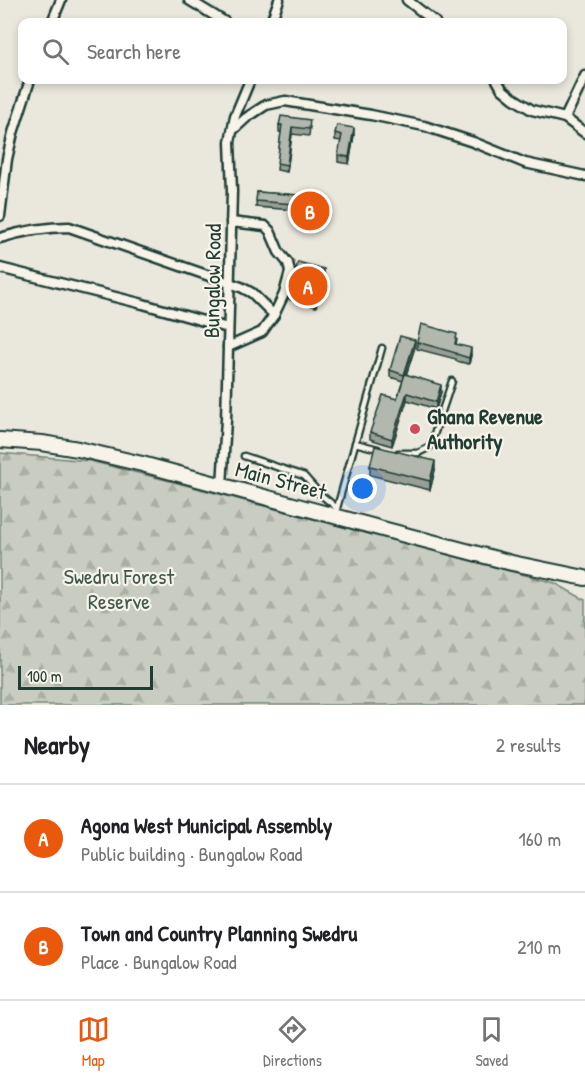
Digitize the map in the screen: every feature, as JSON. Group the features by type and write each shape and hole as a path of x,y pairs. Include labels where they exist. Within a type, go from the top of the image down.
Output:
{"main road":[{"name":"Main Street","path":"0,440 78,449 142,464 222,486 336,512 390,531 512,563 585,578"}],"street":[{"path":"54,18 61,0"},
{"path":"189,0 218,18"},
{"path":"272,18 279,0"},
{"path":"407,0 430,18"},
{"path":"565,118 585,76"},
{"path":"0,216 7,159 29,84"},
{"name":"Bungalow Road","path":"222,486 231,222 230,142 235,116 248,84"},
{"path":"499,84 513,98 532,110 565,118 585,133"},
{"path":"232,131 246,118 266,105 285,101 424,126 473,142 525,163 585,176"},
{"path":"228,347 262,332 274,315 284,294 290,272 288,262 279,252 270,231 265,226 231,222"},
{"path":"0,238 46,227 69,227 242,286 274,315"},
{"path":"0,267 228,328"}],"lane":[{"path":"336,512 382,348"},
{"path":"395,453 418,453 430,447 452,381"},
{"path":"355,443 385,451"},
{"path":"244,456 304,476 336,512"}],"green space":[{"name":"Swedru Forest Reserve","path":"0,453 90,461 555,583 585,600 584,705 0,705"}],"building":[{"path":"281,116 310,120 309,129 292,127 287,165 277,163"},
{"path":"337,125 354,128 349,157 338,155 342,135 335,133"},
{"path":"257,192 326,197 325,214 312,213 312,217 304,216 304,213 294,212 294,204 256,201"},
{"path":"298,262 324,269 316,300 290,293"},
{"path":"421,324 457,334 455,344 471,348 469,358 417,342"},
{"path":"400,336 415,340 404,375 390,370"},
{"path":"405,374 441,385 436,402 407,393 392,439 370,432 383,395 397,399"},
{"path":"375,446 435,461 430,481 370,466"}],"place":[{"name":"Town and Country Planning Swedru","path":"310,211"},
{"name":"Agona West Municipal Assembly","path":"308,286"},
{"name":"Ghana Revenue Authority","path":"415,429"}]}
